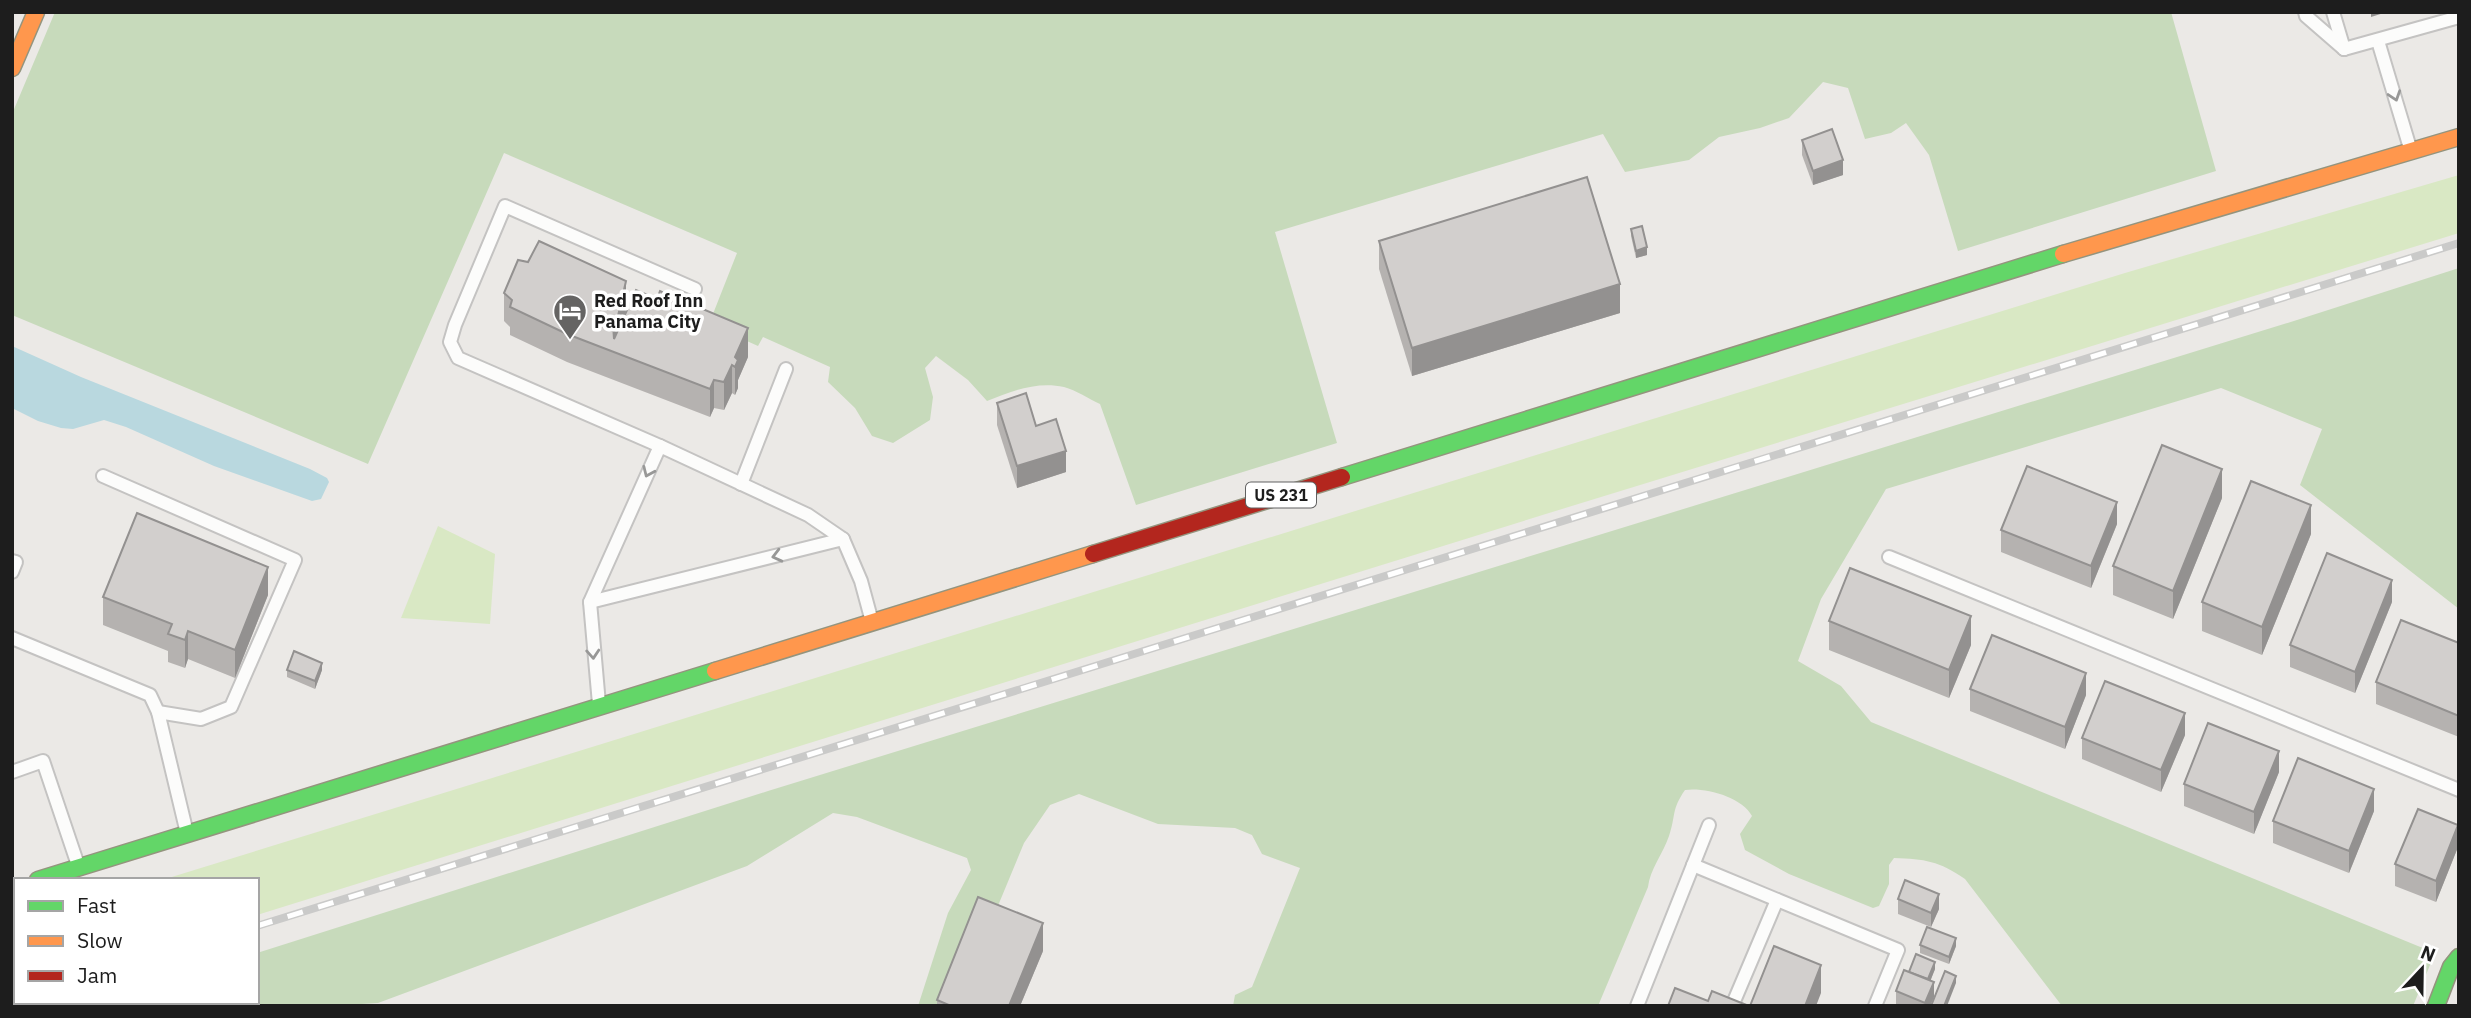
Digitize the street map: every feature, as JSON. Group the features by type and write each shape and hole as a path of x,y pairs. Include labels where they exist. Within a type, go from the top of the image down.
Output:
{"main road":[{"path":"12,68 36,12"},
{"name":"US 231","path":"44,878 2049,258 2459,137"},
{"path":"2436,1006 2451,967 2459,957"}],"lane":[{"path":"2305,12 2306,16 2344,49"},
{"path":"2333,12 2344,49"},
{"path":"2344,49 2459,17"},
{"path":"2378,41 2411,151"},
{"path":"695,289 505,206 454,325 450,342 458,358 660,446 808,515 843,539 861,581 872,621"},
{"path":"741,484 786,369"},
{"path":"599,706 590,602 660,446"},
{"path":"103,476 295,560 231,707 201,719 158,712"},
{"path":"590,602 843,539"},
{"path":"1889,557 2459,790"},
{"path":"12,561 16,562 12,572"},
{"path":"12,638 150,695 158,712 187,833"},
{"path":"12,772 43,761 79,867"},
{"path":"1637,1006 1709,825"},
{"path":"1693,865 1898,950 1875,1006"},
{"path":"1732,1006 1777,900"}],"green space":[{"path":"55,12 2171,12 2216,171 1958,251 1929,155 1906,123 1891,133 1865,139 1848,88 1823,82 1789,118 1719,137 1689,160 1625,172 1603,134 1275,232 1337,443 1136,505 1100,404 1073,390 1054,385 1025,388 987,401 968,380 936,356 925,368 933,397 930,420 893,443 872,436 855,408 828,382 830,367 763,337 758,346 709,324 737,253 504,153 368,464 12,315 12,114"},
{"path":"2459,175 2459,233 259,914 259,878 168,878 2125,273"},
{"path":"2459,268 2459,609 2300,485 2322,429 2221,388 1886,489 1821,599 1798,661 1841,686 1871,722 2435,953 2413,1006 2062,1006 1965,879 1956,873 1931,862 1894,858 1889,865 1889,884 1879,906 1873,908 1789,874 1745,850 1740,834 1752,816 1747,809 1722,795 1693,789 1685,790 1678,803 1666,843 1598,1006 1233,1006 1235,995 1252,987 1300,868 1262,854 1252,835 1235,828 1158,824 1079,794 1050,805 1024,843 990,925 939,1006 918,1006 948,913 971,870 967,858 857,817 833,813 747,866 378,1003 330,1006 136,1006 259,1004 259,952 768,791"},
{"path":"438,526 495,554 490,624 401,618"},
{"path":"14,926 12,991 12,927"}],"water":[{"path":"12,346 81,377 310,469 327,478 329,482 321,499 312,501 214,466 104,420 73,429 38,421 12,408"}],"building":[{"path":"1832,129 1843,160 1813,171 1802,140"},
{"path":"1587,177 1620,284 1412,348 1379,241"},
{"path":"1642,226 1647,247 1636,251 1631,229"},
{"path":"539,241 626,281 618,316 613,324 614,339 636,290 657,299 660,291 748,328 735,357 738,360 735,367 732,365 724,382 714,380 710,389 567,334 510,307 512,300 504,293 518,260 528,262"},
{"path":"1026,393 1036,426 1056,419 1066,451 1017,466 997,403"},
{"path":"2162,445 2222,469 2173,591 2113,566"},
{"path":"2027,466 2117,502 2091,566 2001,530"},
{"path":"2251,481 2311,505 2262,627 2202,602"},
{"path":"137,513 268,567 235,650 188,631 185,640 168,634 172,624 103,597"},
{"path":"2327,553 2392,580 2355,672 2290,645"},
{"path":"1850,568 1971,616 1949,670 1829,621"},
{"path":"2401,620 2459,643 2459,716 2376,682"},
{"path":"1992,635 2086,673 2065,727 1970,689"},
{"path":"294,651 322,663 315,681 287,670"},
{"path":"2105,681 2185,713 2161,770 2082,738"},
{"path":"2208,723 2279,751 2254,812 2184,784"},
{"path":"2298,758 2374,789 2349,851 2273,821"},
{"path":"2418,809 2458,825 2436,881 2395,864"},
{"path":"1905,880 1939,894 1931,913 1898,899"},
{"path":"978,897 1043,923 1009,1006 951,1006 937,1000"},
{"path":"1927,927 1956,938 1949,957 1920,945"},
{"path":"1774,946 1821,965 1805,1006 1750,1006"},
{"path":"1916,954 1935,962 1928,979 1909,972"},
{"path":"1904,970 1934,982 1925,1003 1896,991"},
{"path":"1945,971 1956,976 1944,1006 1931,1006"},
{"path":"1675,988 1708,1001 1712,991 1749,1006 1668,1006"}],"railway":[{"path":"259,925 2459,243"}],"traffic: fast":[{"path":"1342,477 2063,254"},
{"path":"44,878 715,671"},
{"path":"2436,1006 2451,967 2459,957"}],"traffic: slow":[{"path":"12,68 36,12"},
{"path":"2063,254 2459,137"},
{"path":"715,671 1093,554"}],"traffic: jam":[{"path":"1093,554 1342,477"}],"place":[{"name":"Red Roof Inn Panama City","path":"570,341"}]}
